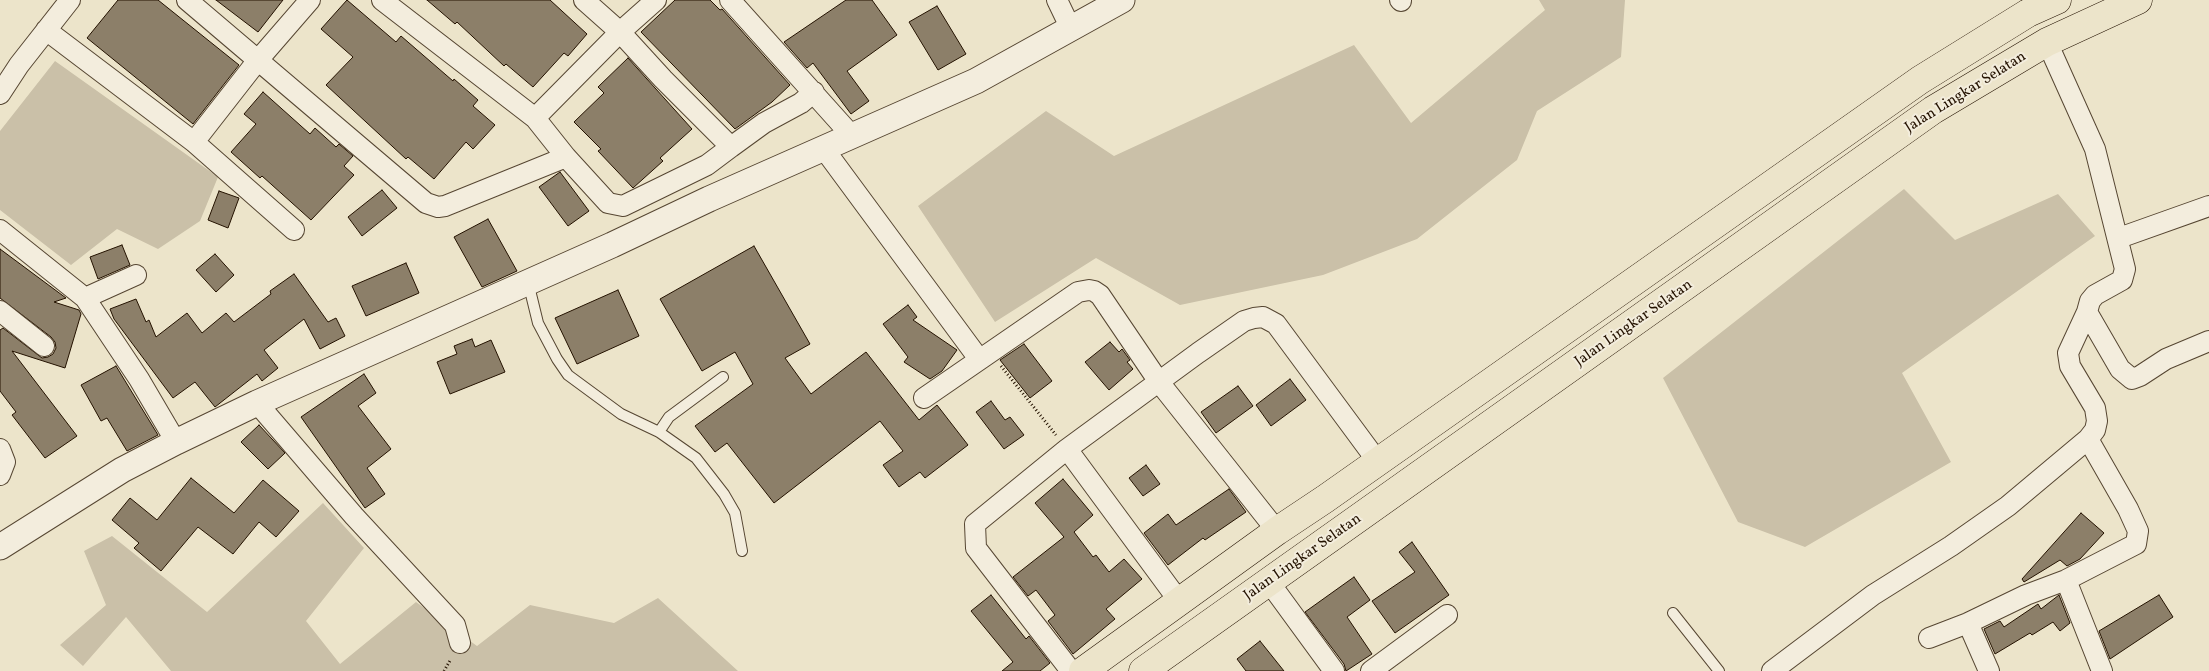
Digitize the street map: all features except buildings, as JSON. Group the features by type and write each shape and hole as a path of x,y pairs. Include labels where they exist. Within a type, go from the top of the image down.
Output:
{"highway":[{"path":"1083,671 1277,531 1378,462 1920,80 2028,13 2057,0"},
{"name":"Jalan Lingkar Selatan","path":"1143,671 1349,527 1933,110 2047,42 2138,0"},
{"path":"1325,499 1349,527"}],"street":[{"path":"0,94 70,0"},
{"path":"187,0 421,200 433,206 445,206 566,157"},
{"path":"194,142 258,60 310,0"},
{"path":"382,0 534,118 608,203 623,206 707,165 764,123 801,104 814,92"},
{"path":"584,0 620,32 663,79 731,147"},
{"path":"534,118 620,32 656,0"},
{"path":"730,0 852,136"},
{"path":"1056,0 1070,27"},
{"path":"0,547 122,470 176,442 257,403 612,245 709,199 976,81 1070,27 1122,0"},
{"path":"46,30 194,142 294,230"},
{"path":"1772,671 1873,595 1951,546 2008,506 2088,439 2095,430 2097,421 2095,408 2070,366 2068,353 2087,312 2090,301 2095,295 2122,280 2125,276 2125,269 2119,238 2095,149 2047,42"},
{"path":"824,149 984,356"},
{"path":"2119,238 2209,206"},
{"path":"0,230 85,298 139,379 176,442"},
{"path":"85,298 136,275"},
{"path":"924,398 1078,292 1089,290 1100,295 1159,382 1277,531"},
{"path":"0,311 44,346"},
{"path":"2087,312 2120,369 2132,379 2166,359 2208,344"},
{"path":"1071,671 976,548 975,524 1067,449 1244,321 1262,317 1276,324 1378,462"},
{"path":"257,403 354,516 455,625 460,643"},
{"path":"1930,638 1968,623 2026,595 2066,580 2136,544 2138,538 2128,509 2088,439"},
{"path":"0,449 5,462 0,475"},
{"path":"1067,449 1179,601"},
{"path":"2066,580 2102,671"},
{"path":"1269,582 1334,671"},
{"path":"1371,671 1448,615"},
{"path":"1968,623 1989,671"}],"lane":[{"path":"528,281 538,323 557,359 568,375 621,414 659,432 696,458 724,494 735,513 742,551"},
{"path":"659,432 669,417 723,377"},
{"path":"1673,613 1719,671"}],"path":[{"path":"984,356 1067,449"}],"shaded area":[{"path":"1539,0 1625,0 1621,57 1537,111 1517,160 1417,239 1323,275 1180,305 1096,258 995,322 918,206 1046,111 1114,156 1354,45 1411,123 1545,10"},
{"path":"55,61 218,177 200,221 158,249 117,229 71,265 0,210 0,131"},
{"path":"1904,189 1955,240 2058,194 2095,236 1902,373 1951,462 1805,547 1738,522 1663,378"},
{"path":"323,503 364,548 306,621 340,664 416,602 477,646 530,605 614,623 658,598 738,671 171,671 126,617 83,666 60,645 106,605 84,551 112,536 207,612"}]}
